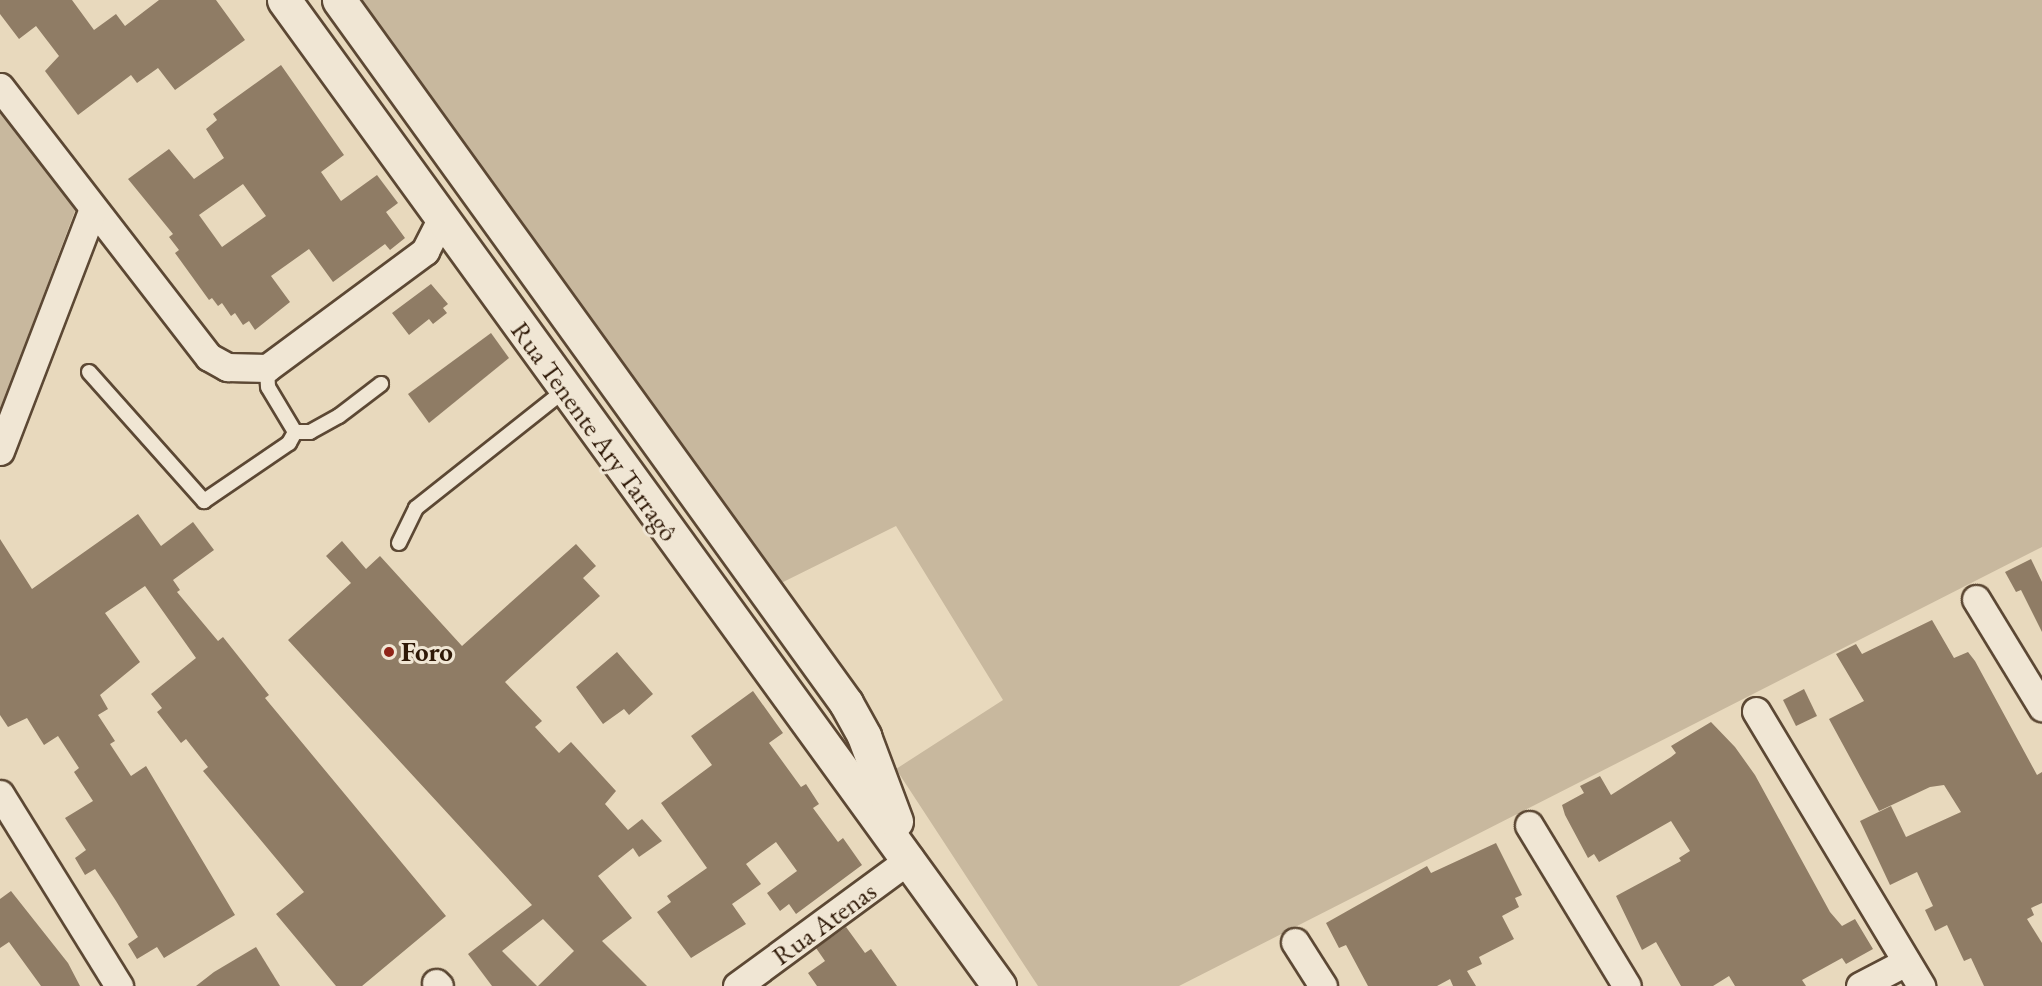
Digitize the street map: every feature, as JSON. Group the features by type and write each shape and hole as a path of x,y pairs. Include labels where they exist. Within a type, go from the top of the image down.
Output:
{"main road":[{"name":"Rua Tenente Ary Tarragô","path":"284,0 565,390 910,859 999,986"},
{"name":"Rua Tenente Ary Tarragô","path":"339,0 850,710 864,736 910,859"},
{"path":"441,219 477,192"},
{"path":"461,247 497,220"},
{"path":"817,732 836,735 845,728 850,710"}],"street":[{"path":"0,87 208,357 227,368 267,368 425,251 441,219"},
{"path":"0,451 93,209"},
{"path":"425,251 461,247"},
{"path":"1976,599 2042,707"},
{"path":"1756,711 1921,986"},
{"path":"0,794 119,986"},
{"path":"1529,825 1627,986"},
{"name":"Rua Atenas","path":"737,986 910,859"},
{"path":"1295,942 1323,986"},
{"path":"1860,986 1906,962"}],"lane":[{"path":"267,368 268,387 294,432"},
{"path":"89,372 204,501 290,443 294,432"},
{"path":"294,432 310,432 339,416 381,384"},
{"path":"399,543 416,508 565,390"}],"shaded area":[{"path":"329,0 2042,0 2042,547 1179,986 1038,986 896,769 1003,700 896,526 757,595"},
{"path":"0,109 76,208 0,411"}],"building":[{"path":"0,0 72,0 94,30 116,14 125,26 159,0 216,0 245,40 175,90 158,68 137,83 131,75 78,115 45,71 59,56 36,26 19,39 0,14"},
{"path":"281,65 344,155 321,172 341,201 377,175 398,203 386,212 405,238 390,250 385,244 333,282 309,249 271,276 290,302 255,330 249,321 243,325 235,313 231,316 222,303 218,306 212,298 209,300 175,253 179,250 169,237 173,234 128,179 169,149 194,179 224,158 206,129 217,120 213,114","holes":["243,184 266,216 222,247 199,215"]},
{"path":"431,284 448,304 443,308 447,313 433,324 429,319 409,335 392,313"},
{"path":"491,333 509,358 429,423 408,394"},
{"path":"138,514 161,546 193,522 214,550 173,580 180,590 177,592 218,641 223,637 269,695 265,698 446,916 362,986 336,986 276,914 304,892 203,771 208,767 186,739 181,743 157,712 162,708 151,694 196,658 145,586 105,613 140,662 100,695 108,709 98,715 115,741 110,744 131,776 146,766 235,915 164,958 157,947 137,959 128,944 138,937 116,901 95,869 85,875 75,858 86,850 65,818 93,801 74,772 79,768 58,736 44,745 27,718 8,727 0,715 0,539 32,589"},
{"path":"342,541 366,569 380,556 462,646 576,544 596,566 583,578 600,596 505,682 542,721 535,727 559,753 571,742 616,791 605,804 628,830 642,819 662,841 639,857 633,848 598,876 632,918 602,941 647,986 538,986 574,951 543,919 502,951 537,986 492,986 468,954 532,905 288,640 351,583 326,556"},
{"path":"2031,559 2042,582 2042,632 2021,590 2016,592 2005,572"},
{"path":"1932,620 1954,658 1968,652 1975,661 2037,775 2042,772 2042,903 2031,908 2034,915 2027,919 2042,943 2042,986 1984,986 1971,958 1964,961 1947,925 1935,931 1925,910 1933,906 1917,872 1890,885 1860,821 1891,806 1906,837 1961,812 1944,785 1930,787 1879,811 1829,719 1864,701 1836,654 1856,644 1862,654"},
{"path":"617,652 653,694 629,715 624,709 603,724 576,687"},
{"path":"1804,689 1817,716 1796,726 1783,700"},
{"path":"753,691 783,733 769,743 801,787 806,784 819,804 813,808 838,842 843,838 862,865 796,914 789,904 780,911 767,893 797,871 776,842 746,864 761,884 732,904 746,924 691,958 657,912 671,902 667,896 707,868 661,803 712,765 691,736"},
{"path":"1711,722 1735,747 1755,775 1830,912 1842,926 1855,919 1873,949 1846,964 1842,958 1802,980 1806,986 1735,986 1729,976 1713,986 1681,986 1656,942 1642,950 1616,896 1681,861 1679,858 1690,851 1671,821 1599,862 1594,854 1588,858 1565,815 1562,805 1584,793 1580,786 1600,776 1611,795 1671,757 1676,753 1671,746"},
{"path":"1496,843 1522,895 1515,898 1519,907 1502,916 1514,939 1479,957 1482,964 1467,971 1476,986 1453,986 1450,979 1437,986 1368,986 1346,945 1339,948 1326,923 1427,866 1431,873"},
{"path":"11,891 68,963 80,986 41,986 9,942 0,948 0,899"},
{"path":"846,927 865,953 871,949 897,986 817,986 808,973 825,961 816,948"},
{"path":"256,947 280,986 196,986 214,972"}],"place":[{"name":"Foro","path":"389,652"}]}
